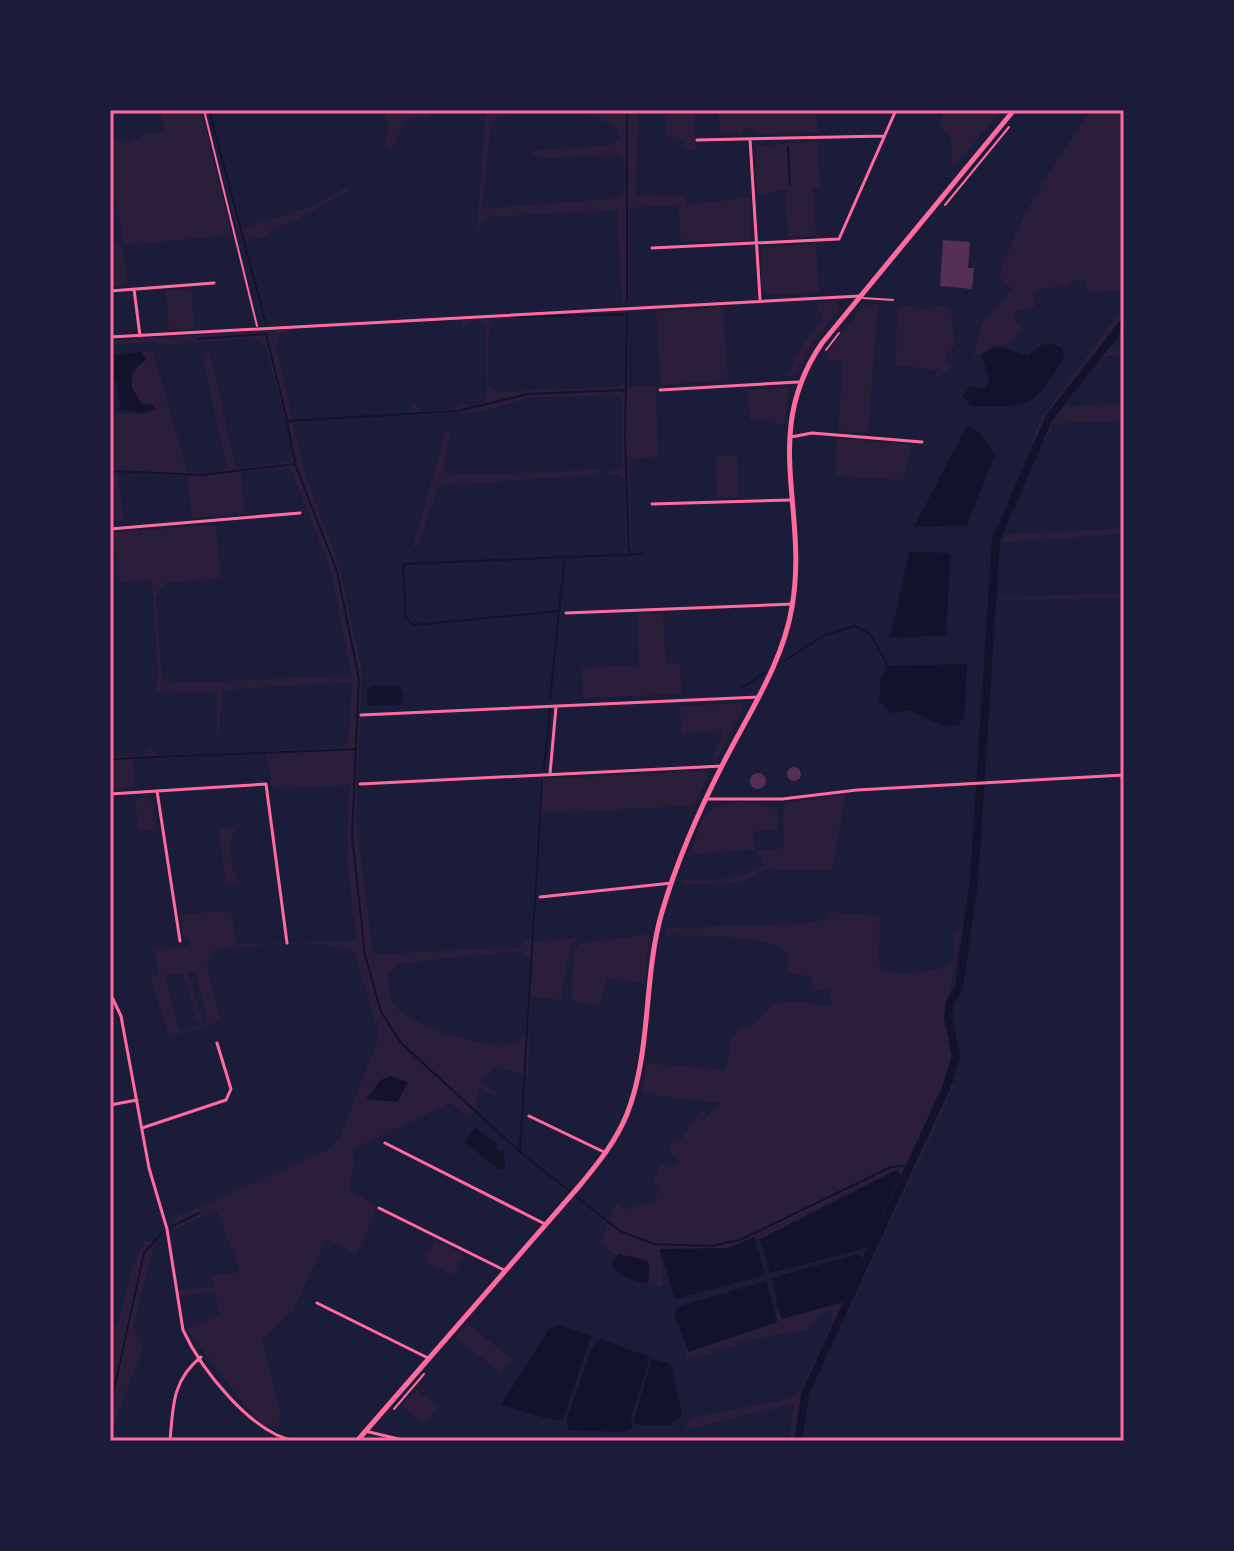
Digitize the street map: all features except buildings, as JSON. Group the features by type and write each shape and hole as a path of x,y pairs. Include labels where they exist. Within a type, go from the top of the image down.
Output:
{"main road":[{"path":"357,1441 606,1153 634,1094 657,930 672,883 705,799 779,655 793,604 797,550 789,438 798,382 822,343 1014,110"}],"street":[{"path":"204,110 258,328"},
{"path":"652,248 839,239 896,110"},
{"path":"697,140 884,136"},
{"path":"750,139 760,299"},
{"path":"110,291 214,283"},
{"path":"134,289 140,336"},
{"path":"110,337 760,299 860,296 868,300 893,300"},
{"path":"660,390 798,382"},
{"path":"789,438 812,433 922,442"},
{"path":"652,504 793,500"},
{"path":"110,529 300,513"},
{"path":"566,613 793,604"},
{"path":"361,715 759,697"},
{"path":"550,774 556,705"},
{"path":"360,784 722,766"},
{"path":"705,799 782,799 857,790 1124,775"},
{"path":"110,794 266,784 287,943"},
{"path":"157,791 180,941"},
{"path":"540,897 672,883"},
{"path":"110,993 121,1016 142,1128 167,1229 181,1321 190,1345 257,1426 269,1434 295,1441"},
{"path":"142,1128 226,1100 231,1089 217,1043"},
{"path":"110,1105 137,1100"},
{"path":"529,1116 606,1153"},
{"path":"385,1143 545,1224"},
{"path":"379,1208 504,1270"},
{"path":"317,1303 428,1358"},
{"path":"170,1441 177,1385 187,1368 201,1357"},
{"path":"365,1431 407,1441"}],"path":[{"path":"937,214 1016,119"},
{"path":"824,353 841,331"},
{"path":"401,1403 424,1375"}],"shaded area":[{"path":"159,110 201,110 232,235 124,245 110,174 110,137 130,143 146,133 159,135 164,127"},
{"path":"367,110 431,110 430,116 405,120 392,150 385,147 389,125 385,114"},
{"path":"486,110 536,110 497,117 491,123 482,209 620,198 627,177 621,155 540,158 532,154 533,151 612,145 620,138 615,126 577,110 638,110 636,195 686,196 686,205 749,197 751,236 748,241 681,242 678,205 630,208 629,303 622,303 617,210 489,217 479,226 476,237"},
{"path":"668,110 694,110 696,151 684,150 683,142 665,136"},
{"path":"718,110 816,110 818,132 758,134 754,128 743,129 743,135 720,135"},
{"path":"945,110 1002,110 952,169 951,138 939,124"},
{"path":"1028,110 1124,110 1124,289 1089,293 1084,280 1074,280 1069,287 1040,288 1033,295 1035,308 1018,310 1012,315 1021,328 1013,343 995,346 973,358 982,324 1012,289 999,276 1007,253 1038,191 1089,112 1025,113"},
{"path":"818,141 820,187 813,188 816,235 788,237 785,189 757,196 755,146"},
{"path":"347,187 350,190 271,230 268,237 244,240 239,236 228,194 233,192 242,228 313,206"},
{"path":"816,244 819,292 770,295 762,289 761,251 765,247"},
{"path":"122,245 128,281 124,285 110,287 110,246"},
{"path":"191,289 195,329 169,330 166,291"},
{"path":"837,301 840,309 812,343 795,376 786,376 805,341 823,318 816,303"},
{"path":"862,305 878,305 868,433 838,431 843,361 824,359"},
{"path":"907,305 925,310 941,305 951,311 955,345 945,357 952,367 936,379 936,370 896,365 897,309"},
{"path":"1124,306 1124,328 1111,345 1114,351 1124,350 1124,355 1102,357 1067,403 1069,407 1124,403 1124,441 1121,421 1053,424 1042,447 1031,443 1041,419"},
{"path":"723,307 728,380 661,385 656,311"},
{"path":"634,309 629,313 628,387 656,385 658,457 629,458 631,553 620,554 626,546 625,480 619,475 605,474 605,471 618,471 622,465 621,400 618,395 527,398 479,412 404,416 414,403 420,412 456,409 461,401 472,408 484,402 487,392 485,324 474,320 462,329 461,322 455,321","holes":["622,313 626,318 625,381 619,387 497,392 488,385 489,330 493,320"]},
{"path":"299,328 279,335 276,346 304,470 339,565 362,670 356,818 373,954 517,948 531,936 540,779 704,771 708,778 693,806 540,813 534,942 584,937 572,943 569,951 561,1000 531,997 528,1076 496,1067 482,1078 483,1085 497,1093 495,1096 480,1088 474,1112 468,1117 450,1103 353,1149 354,1164 349,1190 375,1205 372,1212 375,1215 356,1254 327,1239 292,1312 262,1340 280,1410 279,1427 263,1425 186,1329 220,1315 214,1292 179,1296 179,1290 213,1287 212,1275 240,1272 217,1210 173,1230 171,1219 331,1148 341,1134 379,1036 355,953 343,948 287,944 214,950 207,964 221,1021 174,1035 169,1035 150,977 159,975 154,950 189,946 190,939 183,936 180,914 231,911 237,944 357,941 347,863 349,785 272,788 266,753 133,760 134,787 110,789 110,756 142,756 149,749 147,723 151,750 159,756 343,747 348,743 352,682 223,690 217,750 216,693 155,691 158,679 152,580 119,582 113,532 216,525 221,578 166,583 156,597 162,675 167,683 352,676 331,571 290,468 241,472 245,513 192,518 187,477 118,472 124,522 110,521 110,414 150,413 153,405 142,404 131,385 144,355 142,352 153,351 187,471 208,474 227,468 203,360 209,347 235,465 243,468 290,461 293,453 266,346 254,338 164,345 154,342 110,345 110,341","holes":["521,951 531,959 525,1035 516,1042 483,1043 442,1032 408,1016 395,1006 391,997 389,973 401,963","195,972 208,1023 179,1031 165,975 183,974 198,1023 202,1021 188,973"]},
{"path":"1053,344 1062,348 1064,359 1043,388 1027,402 1006,406 971,406 963,396 969,387 984,388 990,381 982,356 995,346 1028,356 1041,345"},
{"path":"142,352 146,360 132,371 132,388 142,404 153,405 155,409 140,413 118,409 121,405 116,382 110,380 110,356"},
{"path":"790,387 784,424 776,425 775,419 750,421 747,390"},
{"path":"967,426 979,432 995,455 967,525 914,527"},
{"path":"446,430 451,431 443,468 448,475 600,470 599,475 439,485 417,548 413,546"},
{"path":"837,438 911,445 903,480 835,476"},
{"path":"737,455 739,497 717,498 716,456"},
{"path":"1124,528 1124,534 1003,542 1004,535"},
{"path":"910,552 950,553 946,636 890,637"},
{"path":"1124,593 1124,598 1000,600 1000,597"},
{"path":"663,613 666,664 680,663 682,694 583,698 582,668 639,665 637,614"},
{"path":"967,664 964,717 958,725 941,725 910,710 891,713 879,701 881,677 888,666"},
{"path":"400,685 404,695 402,704 368,706 367,693 371,686"},
{"path":"740,703 743,709 719,757 711,760 723,731 681,734 680,706"},
{"path":"846,794 832,871 766,869 738,883 681,884 683,878 700,881 724,879 764,866 758,852 748,849 694,854 689,860 704,818 717,806 757,804 778,811 778,829 753,832 755,851 784,848 784,803"},
{"path":"146,797 153,803 157,831 138,830 135,798"},
{"path":"237,827 231,854 233,870 239,882 226,883 218,828"},
{"path":"828,912 880,916 879,964 892,972 902,973 923,972 950,965 955,956 953,939 963,922 945,1018 953,1050 945,1081 955,1085 808,1398 802,1441 789,1441 794,1404 684,1430 692,1418 788,1399 800,1391 832,1323 831,1311 823,1313 806,1330 753,1339 686,1361 686,1348 689,1352 777,1322 776,1311 779,1310 782,1319 844,1302 901,1174 760,1239 711,1250 660,1249 663,1287 648,1284 649,1265 615,1255 600,1244 616,1202 625,1210 635,1204 654,1203 658,1191 653,1182 661,1163 675,1167 677,1161 668,1151 672,1141 680,1141 699,1112 706,1111 704,1120 721,1103 642,1094 646,1063 726,1070 731,1040 739,1029 753,1024 776,1004 792,1001 832,1007 829,990 813,991 811,977 787,973 789,955 780,948 750,939 665,935 667,928 804,924 827,919"},
{"path":"650,934 644,984 608,977 600,1006 571,1001 574,955 579,944"},
{"path":"390,1076 408,1082 397,1102 366,1099 381,1080"},
{"path":"475,1127 496,1143 498,1150 504,1151 505,1169 499,1170 465,1142"},
{"path":"896,1170 901,1174 867,1248 770,1273 760,1239"},
{"path":"754,1237 765,1275 675,1299 660,1249 729,1248"},
{"path":"435,1240 464,1255 453,1275 424,1261"},
{"path":"145,1241 155,1242 133,1326 143,1348 110,1436 110,1385 114,1370 110,1324 117,1325 134,1263"},
{"path":"619,1254 645,1260 649,1264 648,1284 627,1278 614,1269 612,1260"},
{"path":"858,1254 862,1258 844,1302 781,1319 772,1278"},
{"path":"766,1281 777,1322 689,1352 675,1317 677,1307"},
{"path":"467,1323 512,1359 501,1373 455,1337"},
{"path":"559,1325 591,1336 563,1418 556,1421 501,1405 549,1329"},
{"path":"600,1339 650,1357 631,1418 632,1427 623,1432 568,1430 567,1418 592,1348"},
{"path":"652,1359 671,1364 682,1415 670,1425 638,1425 634,1421"},
{"path":"417,1390 439,1407 424,1425 402,1405"},
{"path":"110,1436 146,1441 110,1441"}],"waterway":[{"path":"209,110 266,324"},
{"path":"627,110 627,301"},
{"path":"788,147 790,185"},
{"path":"627,312 625,437 629,554"},
{"path":"516,317 626,314"},
{"path":"798,1441 805,1394 946,1088 956,1056 948,1017 950,1003 959,988 974,880 996,540 1049,418 1124,322"},
{"path":"198,339 266,334 287,420"},
{"path":"295,462 287,421 458,411 528,394 626,390"},
{"path":"110,471 202,475 295,464 337,571 359,679 352,836 365,955 381,1012 401,1043 520,1152 620,1231 654,1244 711,1246 740,1240 891,1167 913,1165"},
{"path":"565,557 559,611 414,625 406,619 403,564 642,554"},
{"path":"550,699 559,612"},
{"path":"784,661 825,635 855,626 870,634 888,666"},
{"path":"742,688 764,673"},
{"path":"544,769 550,708"},
{"path":"110,759 356,749"},
{"path":"520,1150 542,780"},
{"path":"173,1226 199,1213"},
{"path":"110,1408 144,1253 162,1233"}]}
